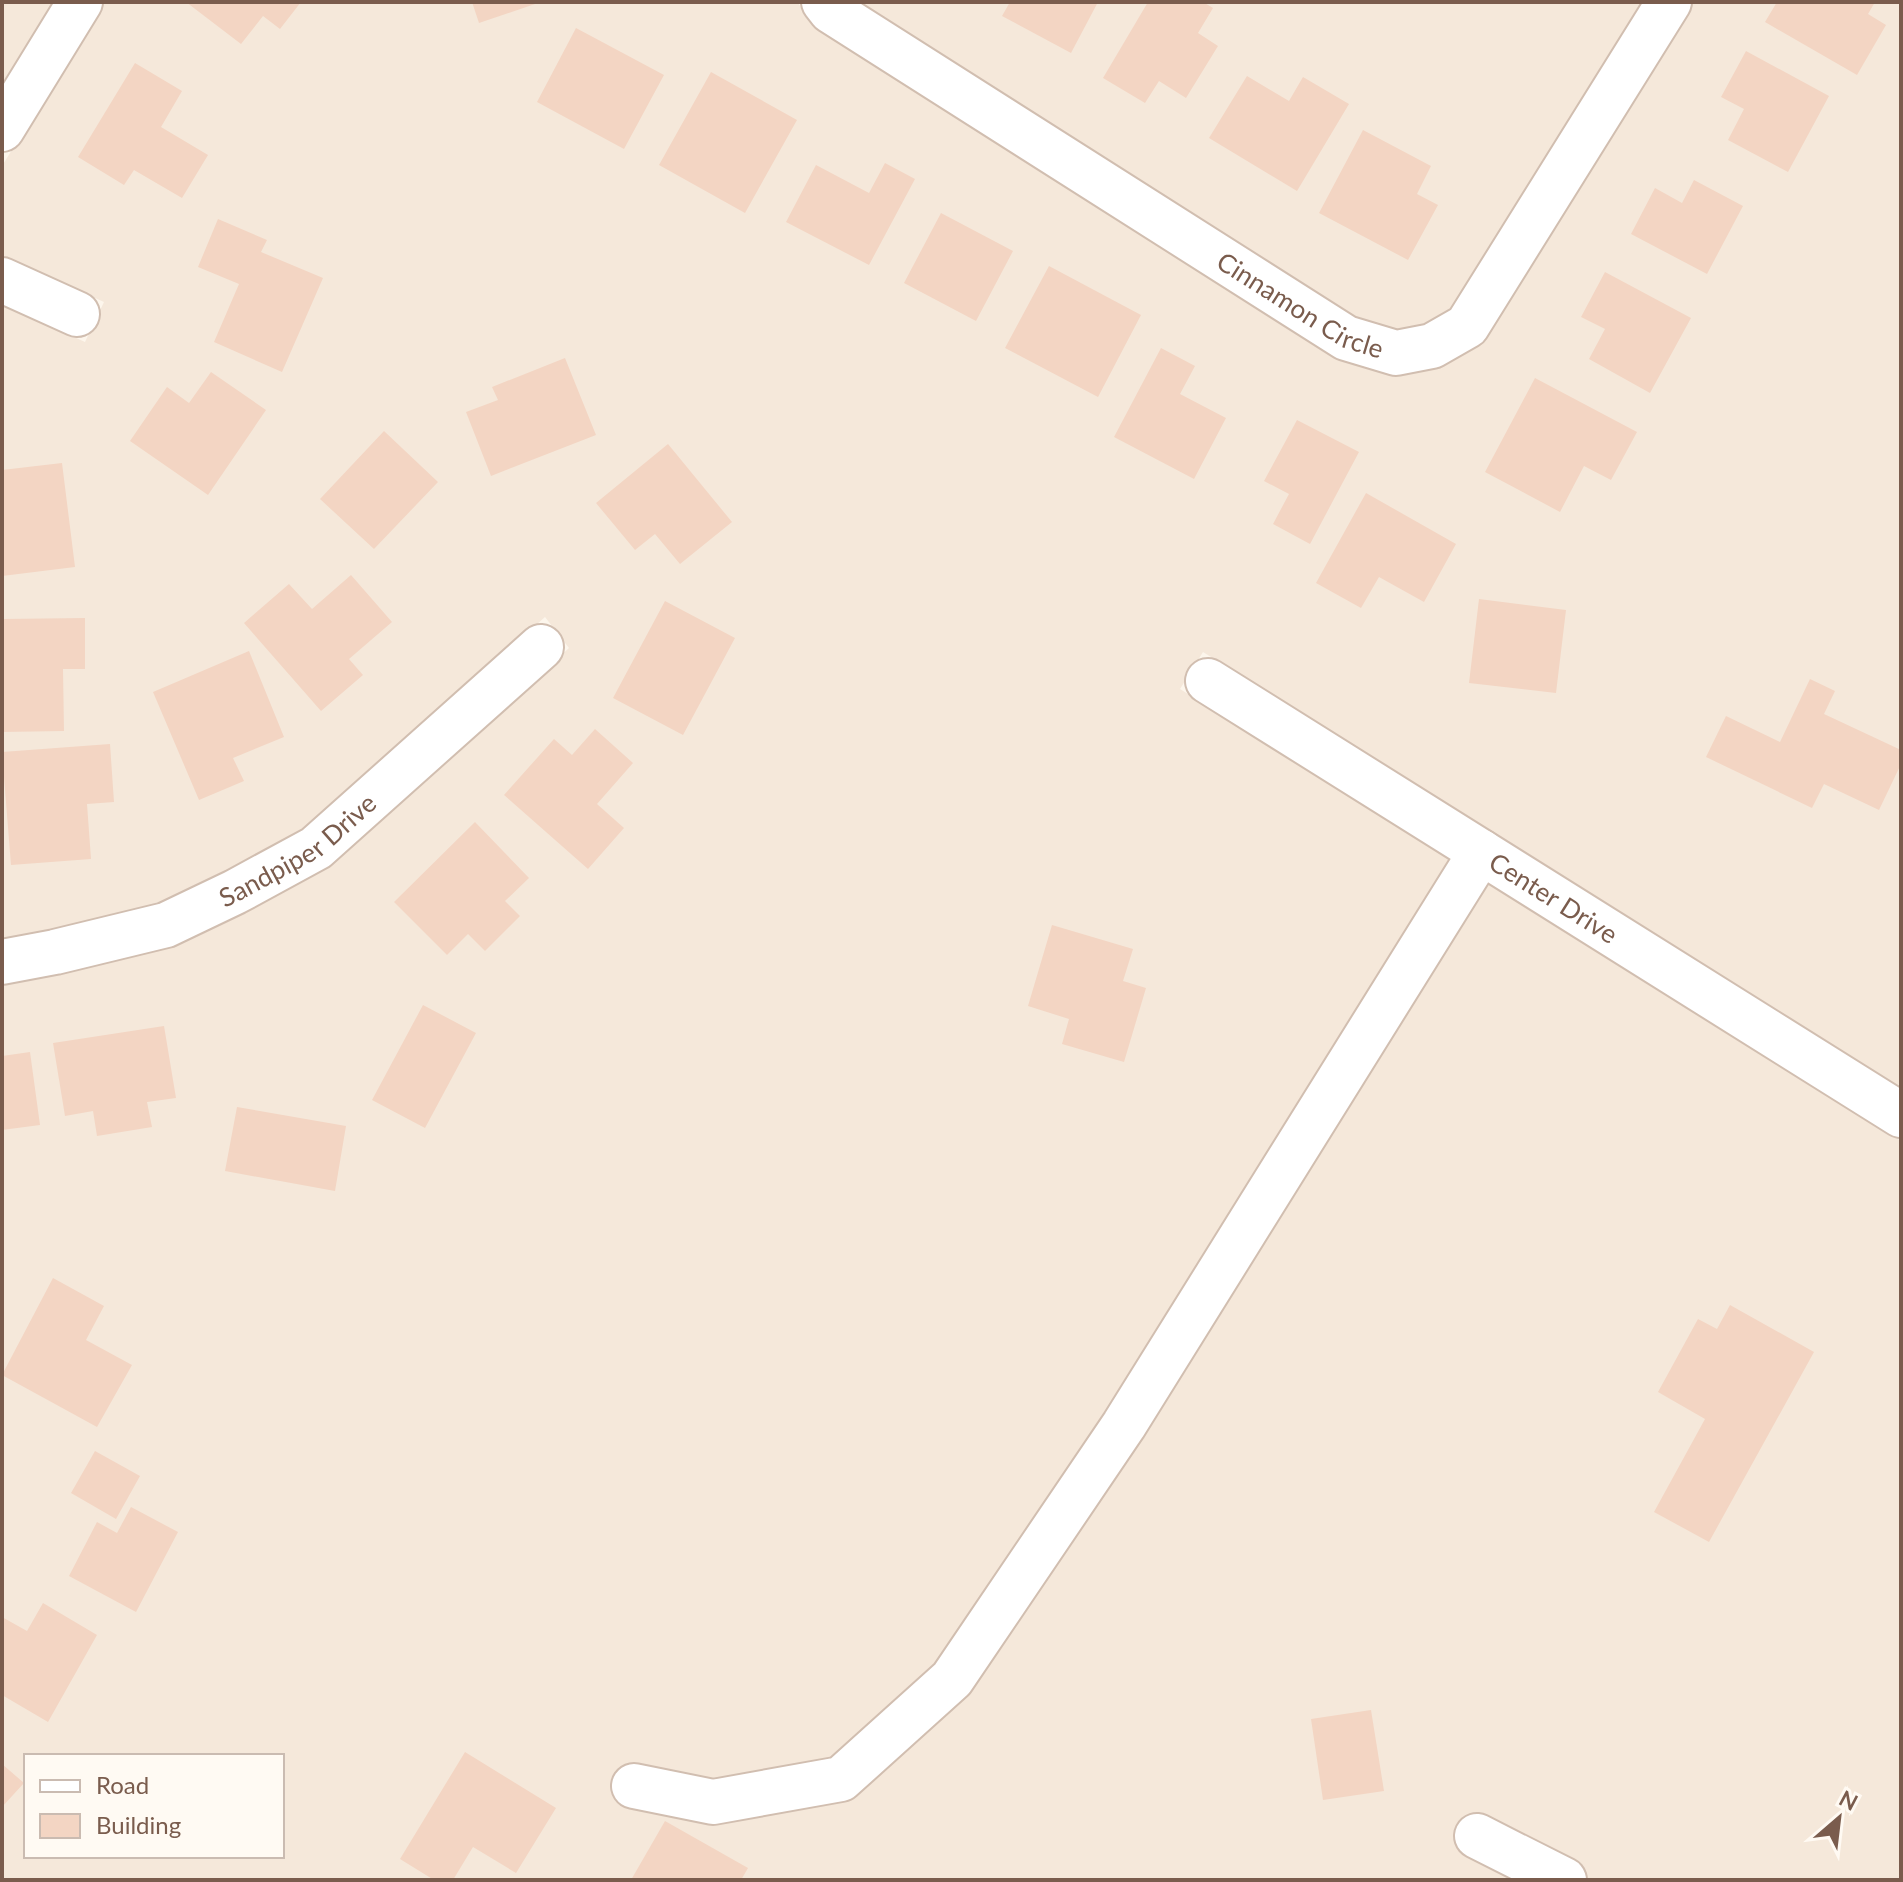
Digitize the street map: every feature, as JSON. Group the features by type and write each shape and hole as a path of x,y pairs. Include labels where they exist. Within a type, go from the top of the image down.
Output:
{"street":[{"path":"2,129 80,2"},
{"name":"Cinnamon Circle","path":"824,2 831,11 1346,338 1396,353 1432,346 1467,326 1669,2"},
{"path":"2,280 77,314"},
{"name":"Sandpiper Drive","path":"2,962 166,925 316,848 541,647"},
{"name":"Center Drive","path":"1208,681 1901,1115"},
{"path":"634,1786 713,1802 841,1779 952,1679 1124,1425 1481,852"},
{"path":"1477,1836 1564,1880"}],"shaded area":[{"path":"2,2 57,2 2,91"},
{"path":"103,2 797,2 820,30 1335,357 1484,337 1693,2 1901,2 1901,1089 1203,652 1180,689 1901,1141 1901,1880 2,1880 2,984 58,974 411,792 569,648 545,617 306,830 228,873 162,905 2,941 2,304 85,342 104,302 2,256 2,166"},
{"path":"857,2 1647,2 1454,311 1427,326 1399,331 1356,318"}],"building":[{"path":"186,2 301,2 280,29 263,16 241,44"},
{"path":"472,2 538,2 538,3 479,23"},
{"path":"1010,2 1098,2 1071,53 1002,16"},
{"path":"1148,2 1203,2 1213,8 1198,33 1218,46 1186,98 1159,81 1145,103 1103,78"},
{"path":"1777,2 1875,2 1868,14 1886,25 1857,75 1765,22"},
{"path":"576,28 664,75 624,149 537,102"},
{"path":"1746,51 1829,96 1788,172 1728,140 1744,109 1721,97"},
{"path":"135,63 182,91 161,127 208,155 182,198 134,170 124,185 78,157"},
{"path":"711,72 797,120 745,213 659,165"},
{"path":"1247,76 1289,101 1303,77 1349,104 1297,191 1209,138"},
{"path":"1363,130 1431,166 1417,194 1438,205 1408,260 1319,213"},
{"path":"885,163 915,179 869,265 786,222 816,165 869,193"},
{"path":"1694,180 1743,206 1707,274 1631,234 1655,188 1682,203"},
{"path":"941,213 1013,251 976,321 904,283"},
{"path":"218,219 267,240 261,252 323,278 282,372 214,342 239,284 198,267"},
{"path":"1049,266 1141,315 1098,397 1005,348"},
{"path":"1605,272 1691,318 1650,393 1589,359 1605,329 1581,317"},
{"path":"1161,348 1195,366 1180,394 1226,418 1194,479 1114,437"},
{"path":"565,358 596,435 491,476 466,412 498,400 492,387"},
{"path":"211,372 266,410 208,495 130,441 167,387 189,403"},
{"path":"1535,378 1637,432 1611,480 1584,466 1560,512 1485,472"},
{"path":"1297,420 1359,452 1310,544 1273,524 1289,494 1264,481"},
{"path":"384,431 438,482 374,549 320,499"},
{"path":"668,444 732,522 680,564 655,534 635,550 596,503"},
{"path":"62,463 75,567 2,576 2,470"},
{"path":"1366,493 1456,544 1424,602 1379,577 1361,608 1316,583"},
{"path":"351,575 392,622 349,659 363,675 321,711 244,623 289,584 312,609"},
{"path":"1479,599 1566,610 1556,693 1469,683"},
{"path":"665,601 735,638 683,735 613,698"},
{"path":"85,618 85,669 63,669 64,731 2,732 2,619"},
{"path":"249,651 284,737 233,758 244,781 199,800 153,692"},
{"path":"1810,679 1835,691 1824,714 1901,750 1901,764 1879,810 1824,784 1812,808 1706,757 1726,716 1780,742"},
{"path":"595,729 633,763 597,804 624,828 588,869 504,795 554,739 572,755"},
{"path":"110,744 114,802 87,804 91,859 11,865 2,752"},
{"path":"475,822 529,878 505,901 520,916 485,951 468,934 447,955 394,902"},
{"path":"1052,925 1133,949 1123,981 1146,988 1124,1062 1062,1044 1069,1019 1028,1006"},
{"path":"423,1005 476,1033 425,1128 372,1100"},
{"path":"164,1026 176,1098 147,1102 152,1127 97,1136 93,1111 65,1116 53,1043"},
{"path":"30,1052 40,1125 2,1130 2,1056"},
{"path":"237,1107 346,1126 335,1191 225,1171"},
{"path":"53,1278 104,1306 86,1340 132,1365 97,1427 2,1375"},
{"path":"1730,1305 1814,1352 1709,1542 1654,1512 1705,1419 1658,1392 1698,1319 1717,1329"},
{"path":"95,1451 140,1476 116,1519 71,1493"},
{"path":"131,1507 178,1532 136,1612 69,1576 97,1522 117,1533"},
{"path":"43,1603 97,1635 48,1722 2,1695 2,1617 27,1631"},
{"path":"1371,1710 1384,1791 1323,1800 1311,1719"},
{"path":"465,1752 556,1808 516,1873 473,1847 453,1880 434,1880 400,1859"},
{"path":"2,1764 24,1783 2,1807"},
{"path":"665,1821 748,1868 741,1880 631,1880"}]}
